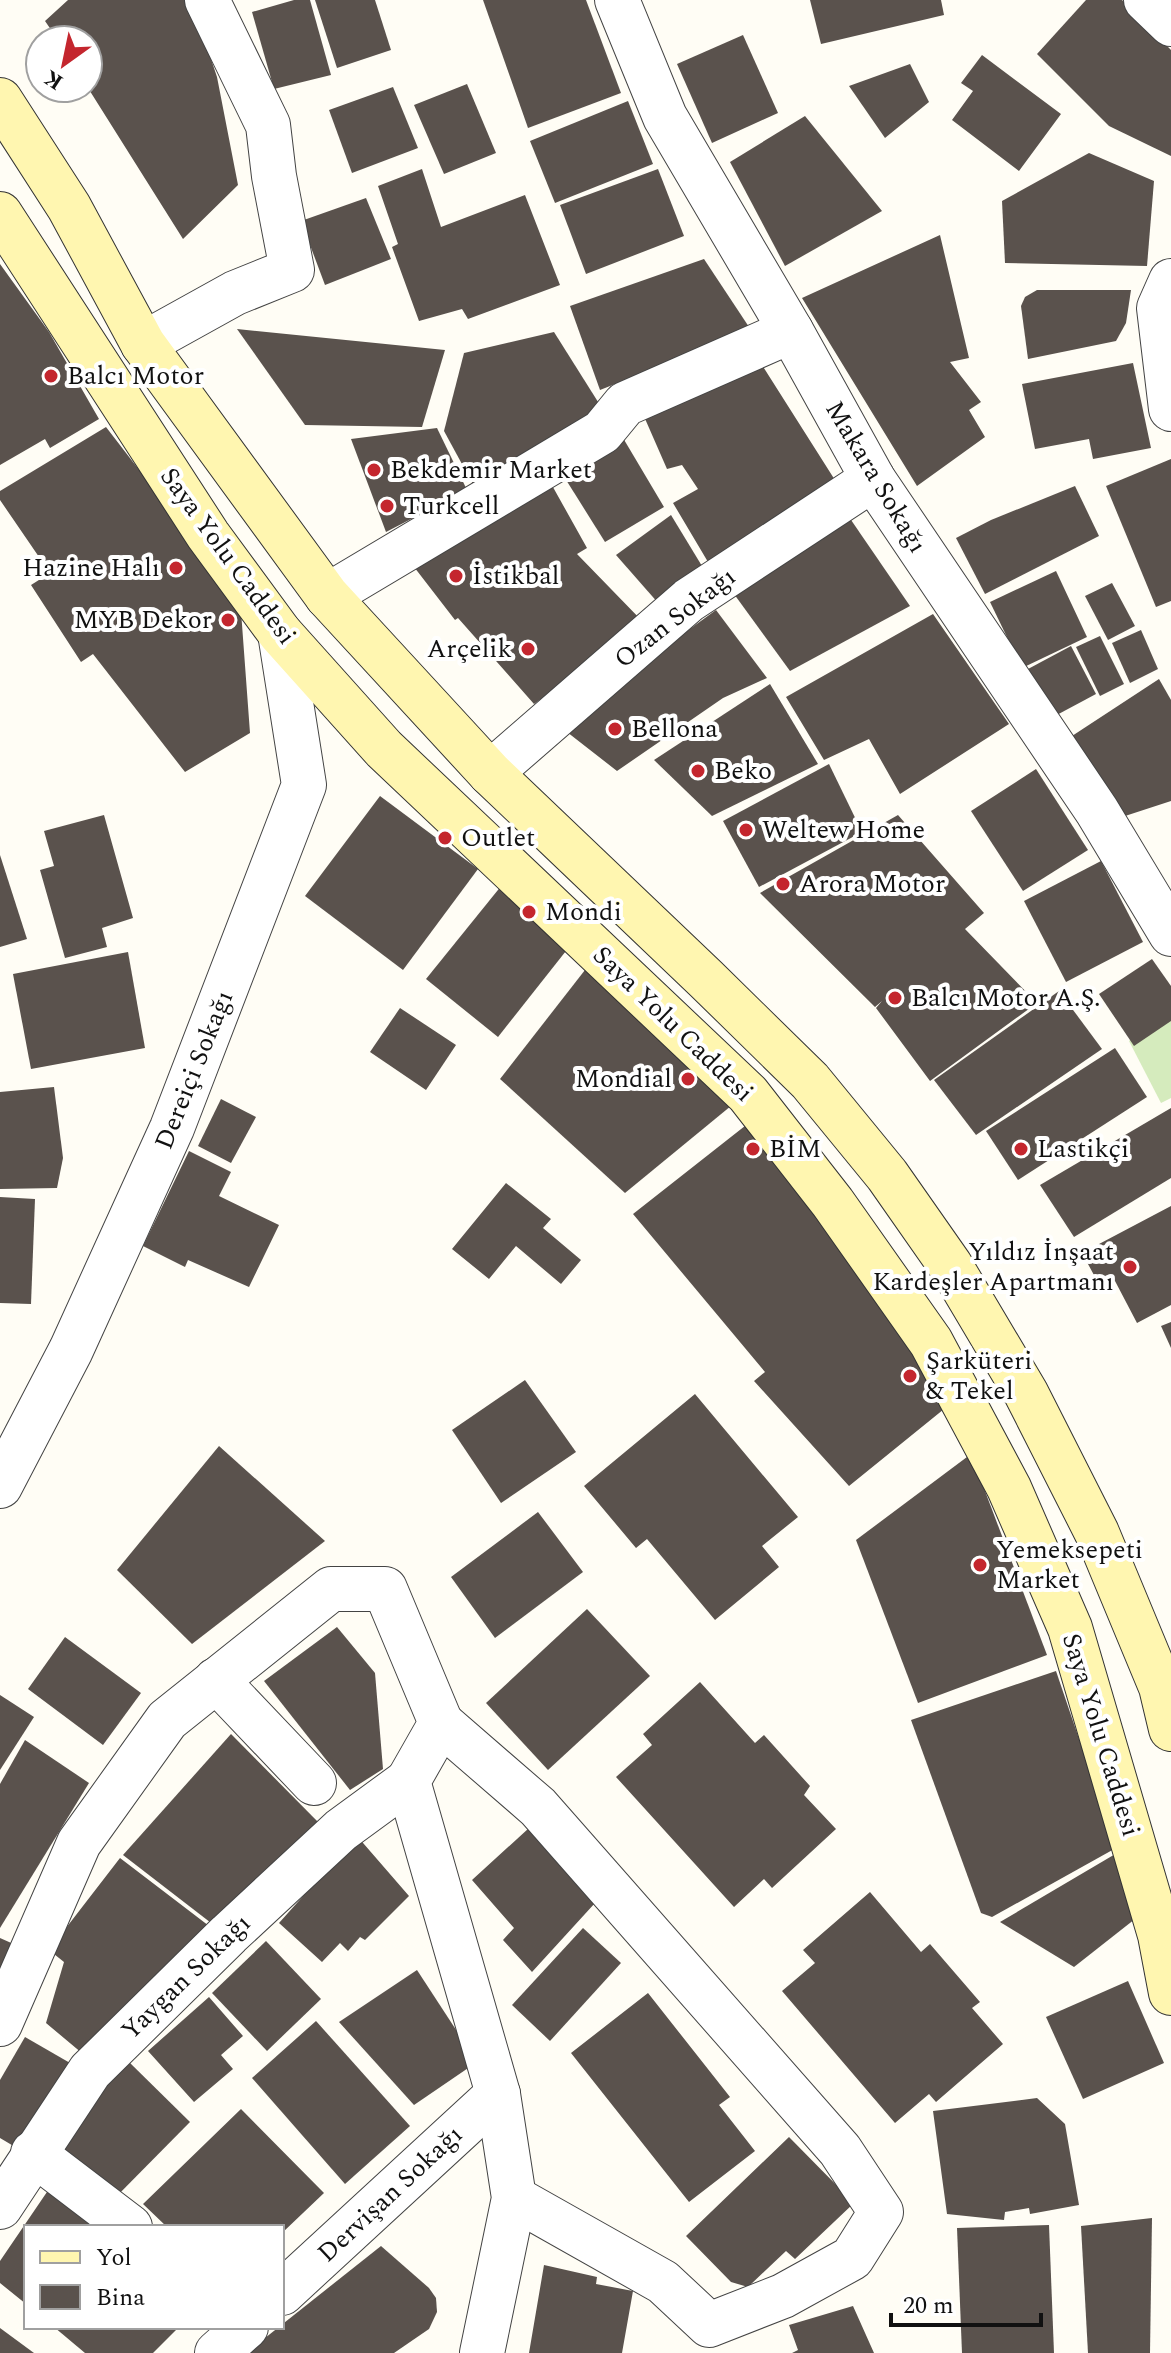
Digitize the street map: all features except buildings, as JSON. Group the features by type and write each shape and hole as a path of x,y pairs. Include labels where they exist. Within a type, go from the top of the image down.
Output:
{"main road":[{"name":"Saya Yolu Caddesi","path":"0,100 69,207 143,344 327,596 490,773 810,1081 887,1175 950,1265 1026,1393 1097,1533 1168,1699"},
{"name":"Saya Yolu Caddesi","path":"0,214 208,535 280,633 384,749 748,1094 833,1203 931,1342 1009,1488 1070,1628 1160,1935 1171,1993"},
{"path":"280,633 327,596"},
{"path":"1100,1729 1168,1699"}],"street":[{"path":"143,344 235,293 292,270 274,176 268,125 207,0"},
{"name":"Makara Sokağı","path":"617,0 665,117 791,331 873,479 1097,811 1171,934"},
{"path":"1146,0 1171,24"},
{"path":"1171,281 1159,308 1171,409"},
{"path":"327,596 602,432 625,404 791,331"},
{"name":"Ozan Sokağı","path":"490,773 689,600 873,479"},
{"name":"Dereiçi Sokağı","path":"0,1486 71,1350 172,1128 304,785 280,633"},
{"path":"0,2024 79,1843 167,1720 331,1589 385,1589 441,1723 538,1807 840,2150 881,2212 852,2258 714,2339 663,2282 514,2198"},
{"path":"216,1680 314,1783"},
{"path":"441,1723 408,1781 498,2094 514,2198 482,2353"},
{"name":"Yaygan Sokağı","path":"0,2207 90,2071 229,1934 341,1830 408,1781"},
{"name":"Dervişan Sokağı","path":"284,2291 498,2094"},
{"path":"33,2153 127,2225"},
{"path":"217,2353 244,2329"}],"green space":[{"path":"1171,1005 1171,1098 1161,1103 1129,1041"}],"place":[{"name":"Balcı Motor","path":"51,376"},
{"name":"Bekdemir Market","path":"374,470"},
{"name":"Turkcell","path":"387,506"},
{"name":"Hazine Halı","path":"176,568"},
{"name":"İstikbal","path":"456,576"},
{"name":"MYB Dekor","path":"228,620"},
{"name":"Arçelik","path":"528,649"},
{"name":"Bellona","path":"615,729"},
{"name":"Beko","path":"698,771"},
{"name":"Weltew Home","path":"746,830"},
{"name":"Outlet","path":"445,838"},
{"name":"Arora Motor","path":"783,884"},
{"name":"Mondi","path":"529,912"},
{"name":"Balcı Motor A.Ş.","path":"895,998"},
{"name":"Mondial","path":"688,1079"},
{"name":"BİM","path":"753,1149"},
{"name":"Lastikçi","path":"1021,1149"},
{"name":"Yıldız İnşaat Kardeşler Apartmanı","path":"1130,1267"},
{"name":"Şarküteri & Tekel","path":"910,1376"},
{"name":"Yemeksepeti Market","path":"980,1565"}]}
